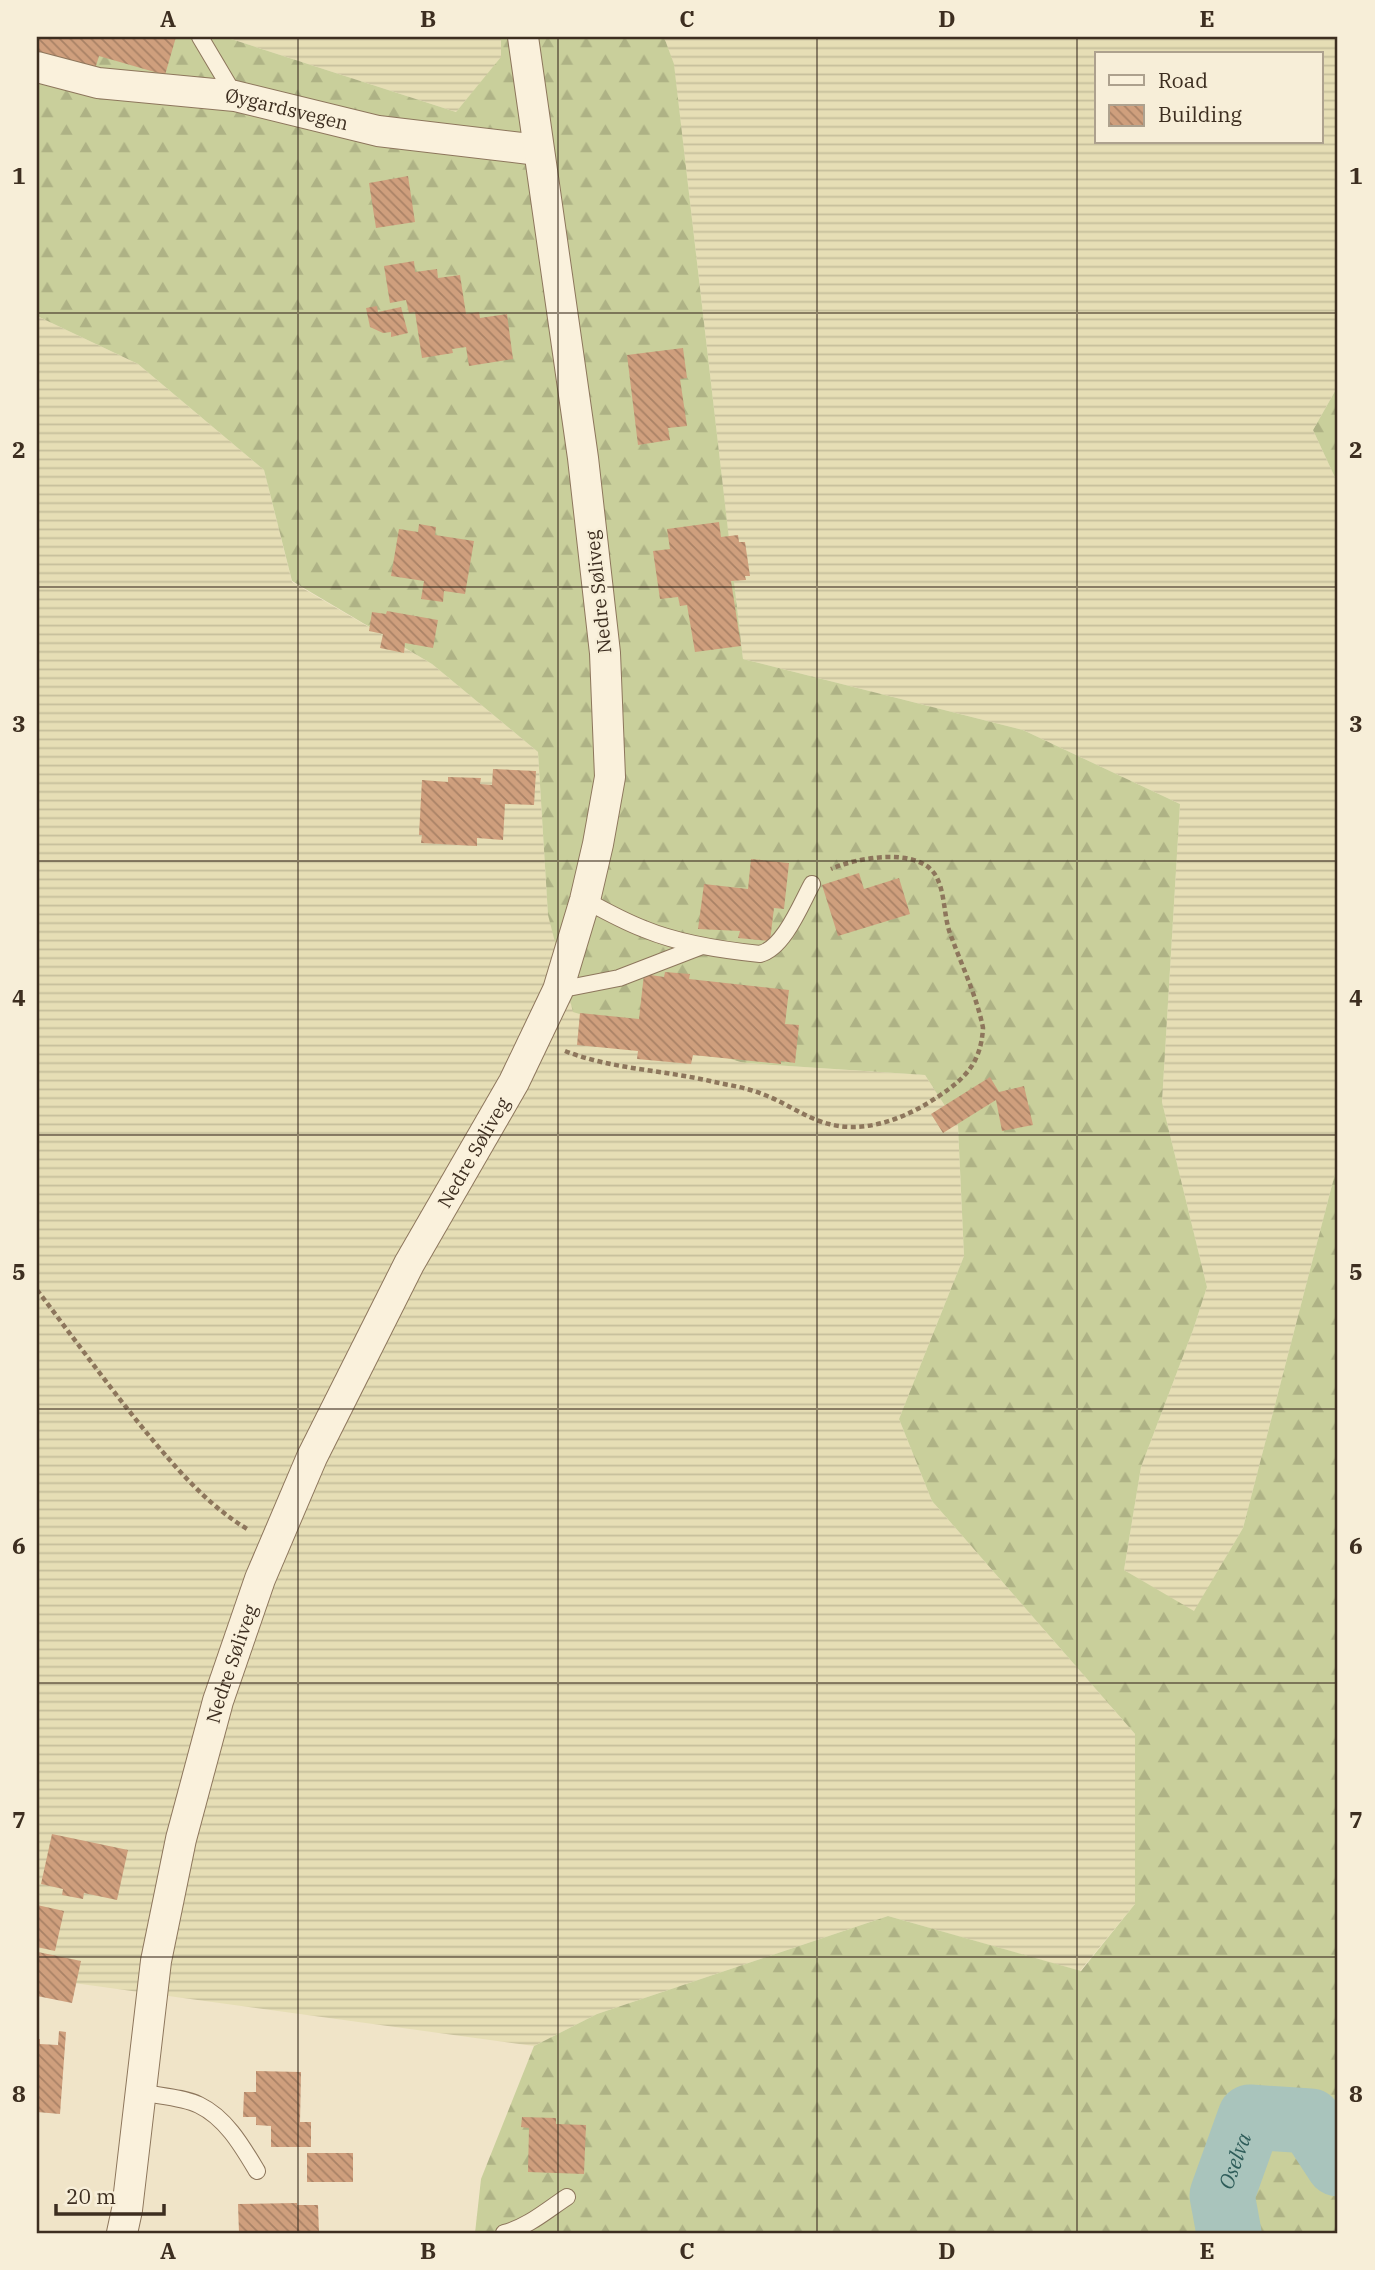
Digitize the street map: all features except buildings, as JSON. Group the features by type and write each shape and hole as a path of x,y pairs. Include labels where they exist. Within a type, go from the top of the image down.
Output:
{"street":[{"name":"Nedre Søliveg","path":"122,2233 127,2210 156,1961 181,1839 218,1701 260,1579 312,1457 409,1264 514,1082 558,990 585,900 598,844 610,777 605,653 583,458 523,37"},
{"name":"Øygardsvegen","path":"37,67 98,83 235,96 378,131 538,150"}],"lane":[{"path":"200,37 235,96"},
{"path":"585,900 646,930 705,946 760,954 769,952 783,937 812,884"},
{"path":"558,990 619,978 705,946"},
{"path":"140,2092 197,2104 217,2116 257,2171"},
{"path":"504,2233 514,2231 567,2197"}],"path":[{"path":"534,1039 610,1064 700,1079 760,1093 830,1124 862,1126 902,1116 921,1108 966,1074 982,1046 983,1028 947,926 940,887 934,874 918,861 879,858 834,867 820,875 812,884"},
{"path":"37,1290 120,1401 186,1478 226,1516 274,1545"}],"shaded area":[{"path":"225,37 501,37 502,57 456,112"},
{"path":"664,37 1338,37 1338,386 1313,430 1338,484 1338,1162 1243,1528 1194,1612 1124,1570 1141,1467 1207,1287 1162,1102 1180,804 1023,730 743,659 674,65"},
{"path":"37,316 138,364 264,470 292,582 432,664 538,752 548,915 744,1063 925,1075 958,1126 964,1256 899,1419 932,1501 1135,1734 1135,1904 1080,1971 888,1916 597,2014 534,2046 37,1978"}],"green space":[{"path":"37,37 225,37 456,112 501,57 501,37 664,37 674,64 743,659 1023,730 1180,804 1162,1102 1207,1287 1141,1467 1124,1570 1194,1611 1243,1528 1338,1162 1338,2233 475,2233 481,2179 534,2046 597,2014 888,1916 1081,1971 1135,1904 1135,1734 932,1501 899,1419 964,1256 958,1126 925,1075 744,1063 573,1012 548,915 538,752 432,664 292,581 264,470 138,364 37,316"},
{"path":"1338,386 1338,484 1313,430"}],"waterway":[{"name":"Oselva","path":"1229,2233 1222,2195 1250,2117 1310,2121 1338,2164"}]}
